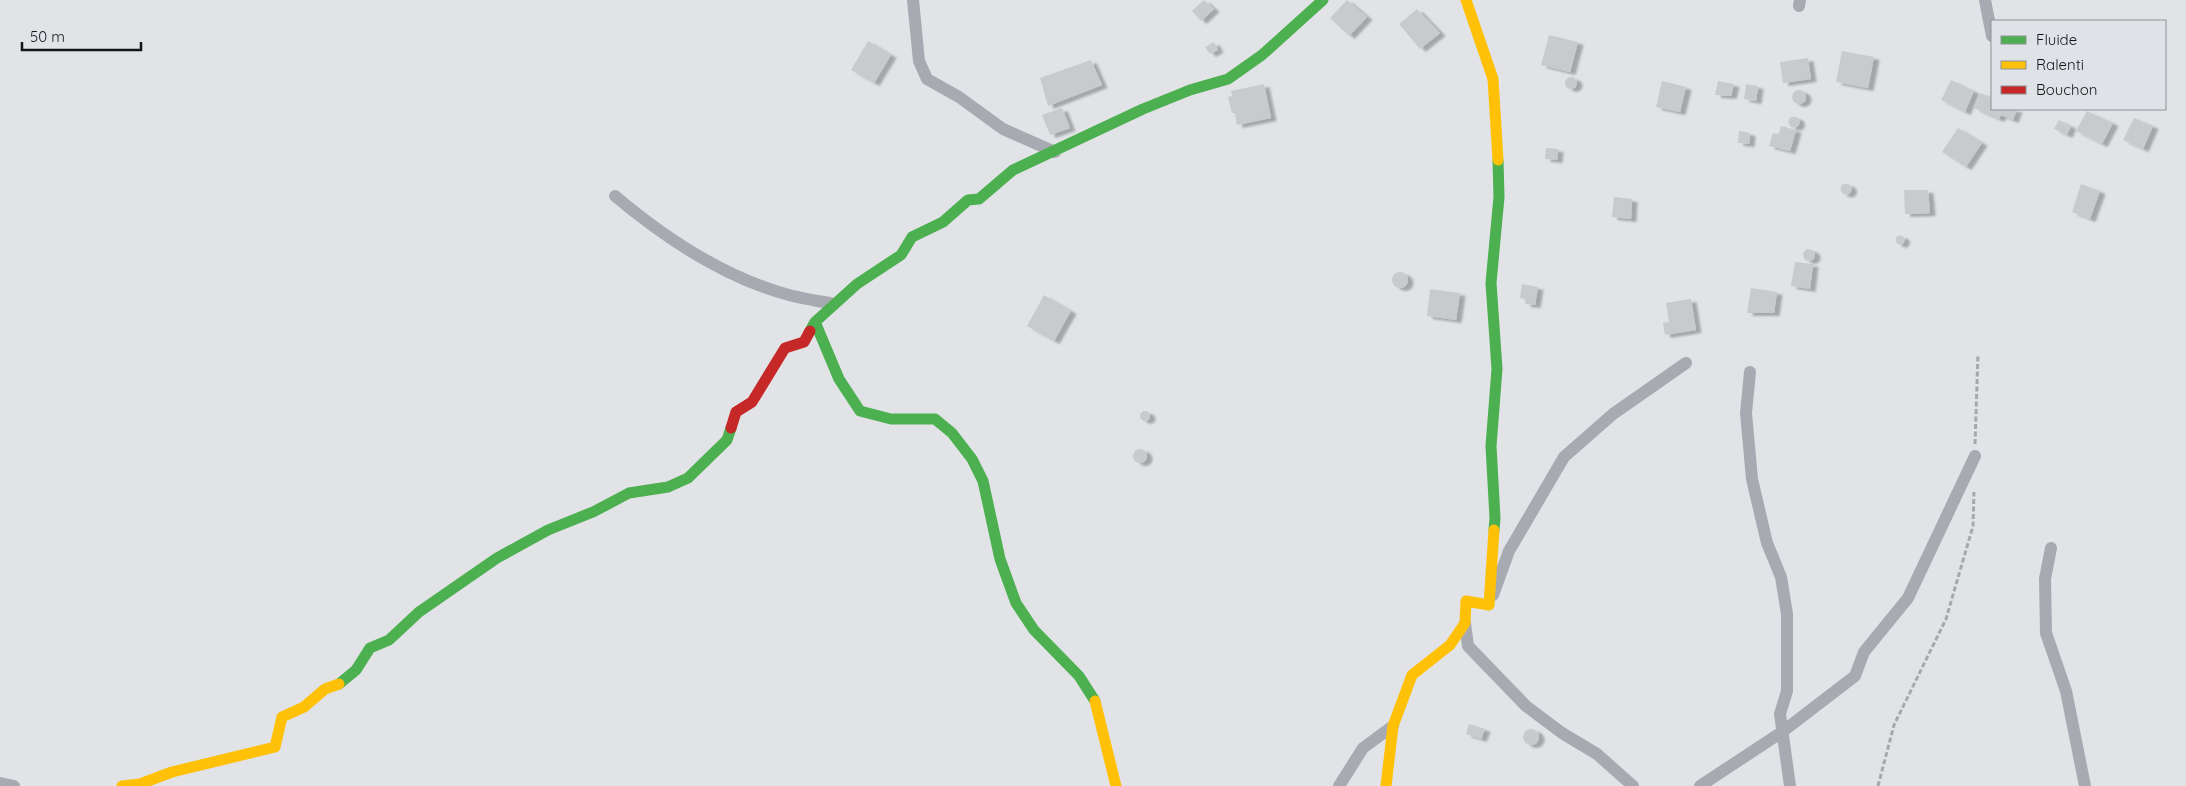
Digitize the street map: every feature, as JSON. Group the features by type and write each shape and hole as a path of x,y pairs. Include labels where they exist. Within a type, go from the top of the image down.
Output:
{"street":[{"path":"913,0 919,61 927,79 959,97 1003,129 1055,152"},
{"path":"122,786 140,784 172,772 275,747 282,718 304,706 325,689 341,683 356,670 370,648 389,640 419,612 497,558 548,530 593,512 629,493 668,487 688,478 727,440 736,412 752,402 785,348 804,342 815,322 857,284 901,254 912,238 942,222 968,200 979,199 1013,170 1055,152 1143,109 1190,90 1228,79 1262,56 1323,0"},
{"path":"1466,0 1492,79 1498,154 1498,216 1491,283 1497,369 1491,446 1494,518 1490,560 1490,605"},
{"path":"1986,0 1991,30"},
{"path":"615,196 649,224 716,266 788,295 834,304"},
{"path":"815,322 839,379 860,411 891,419 934,419 952,433 972,458 982,481 1000,558 1016,603 1034,630 1079,676 1096,703 1116,786"},
{"path":"1490,605 1509,551 1564,457 1613,414 1686,363"},
{"path":"1750,372 1746,413 1752,479 1767,543 1781,577 1787,614 1787,691 1780,714 1790,786"},
{"path":"1700,786 1782,732 1854,676 1864,652 1908,598 1975,456"},
{"path":"2051,548 2045,579 2046,633 2066,691 2085,786"},
{"path":"1490,605 1466,602 1465,623 1468,646 1526,706 1562,733 1597,754 1633,786"},
{"path":"1386,786 1393,726 1412,675 1450,645 1465,623"},
{"path":"1339,786 1363,748 1393,726"},
{"path":"0,783 14,786"}],"path":[{"path":"1975,456 1978,354"},
{"path":"1878,786 1894,725 1946,619 1973,526 1974,486"}],"building":[{"path":"1204,0 1214,9 1201,21 1192,11"},
{"path":"1347,0 1367,17 1349,36 1330,18"},
{"path":"1417,9 1440,33 1420,49 1399,24"},
{"path":"1549,35 1578,42 1570,72 1541,65"},
{"path":"868,41 891,55 874,83 851,70"},
{"path":"1214,42 1218,50 1210,54 1205,47"},
{"path":"1842,51 1874,57 1868,88 1836,82"},
{"path":"1808,58 1811,79 1783,83 1780,62"},
{"path":"1091,60 1102,85 1048,106 1040,78"},
{"path":"1571,77 1577,83 1571,89 1565,83"},
{"path":"1951,80 1974,91 1965,112 1941,100"},
{"path":"1662,81 1686,87 1680,112 1656,107"},
{"path":"1718,81 1734,84 1731,96 1715,95"},
{"path":"1264,84 1271,118 1237,125 1235,113 1232,113 1228,97 1232,96 1231,91"},
{"path":"1746,84 1758,86 1756,101 1744,99"},
{"path":"1796,90 1802,90 1806,97 1802,104 1796,104 1792,100 1792,94"},
{"path":"1981,93 1991,98 1991,110 2017,110 2013,120 2001,115 1999,119 1974,108"},
{"path":"1062,108 1070,128 1050,135 1042,115"},
{"path":"2087,111 2113,123 2102,144 2076,131"},
{"path":"1792,117 1796,117 1799,122 1798,126 1792,127 1789,124 1789,120"},
{"path":"2134,118 2153,126 2143,149 2123,140"},
{"path":"2059,120 2071,126 2067,135 2054,129"},
{"path":"1781,126 1796,130 1790,151 1769,146 1773,133 1779,134"},
{"path":"1958,128 1982,143 1966,167 1942,152"},
{"path":"1739,131 1750,133 1749,144 1738,143"},
{"path":"1546,148 1558,149 1557,160 1545,159"},
{"path":"1846,183 1852,189 1846,195 1840,189"},
{"path":"2081,184 2100,191 2090,219 2072,212"},
{"path":"1904,190 1928,190 1930,213 1905,214"},
{"path":"1614,197 1632,199 1631,219 1612,217"},
{"path":"1900,235 1905,240 1900,245 1895,240"},
{"path":"1807,249 1811,249 1815,255 1811,261 1807,261 1803,257 1803,253"},
{"path":"1795,262 1813,264 1810,289 1791,286"},
{"path":"1397,272 1403,272 1408,277 1406,286 1397,288 1392,283 1392,277"},
{"path":"1522,284 1538,287 1535,305 1525,304 1526,299 1520,298"},
{"path":"1751,288 1777,292 1774,313 1747,313"},
{"path":"1430,289 1460,293 1456,320 1427,316"},
{"path":"1044,295 1071,311 1054,341 1027,326"},
{"path":"1691,299 1696,330 1665,335 1663,323 1669,322 1666,303"},
{"path":"1145,411 1150,416 1145,421 1140,416"},
{"path":"1140,449 1145,451 1147,456 1145,461 1140,463 1135,461 1133,456 1135,451"},
{"path":"1469,724 1485,729 1481,739 1466,734"},
{"path":"1531,729 1537,731 1539,737 1537,743 1531,745 1525,743 1523,737 1525,731"}],"traffic: fast":[{"path":"810,331 815,322 857,284 901,255 912,237 943,222 968,200 979,199 1013,170 1143,109 1190,90 1228,79 1262,55 1323,0"},
{"path":"1494,530 1491,446 1497,369 1491,283 1499,197 1498,160"},
{"path":"815,322 839,379 860,411 891,419 935,419 952,433 972,459 983,481 1000,559 1016,603 1034,630 1079,676 1095,701"},
{"path":"339,684 356,670 370,648 389,640 419,612 497,558 548,530 593,512 629,493 668,487 688,478 727,440 731,428"}],"traffic: slow":[{"path":"1466,0 1493,79 1498,160"},
{"path":"1386,786 1393,726 1412,675 1450,645 1465,623 1466,601 1489,605 1494,530"},
{"path":"122,786 140,784 172,772 275,747 282,717 304,707 325,689 339,684"},
{"path":"1095,701 1116,786"}],"traffic: jam":[{"path":"731,428 736,412 752,402 785,348 804,342 810,331"}]}
